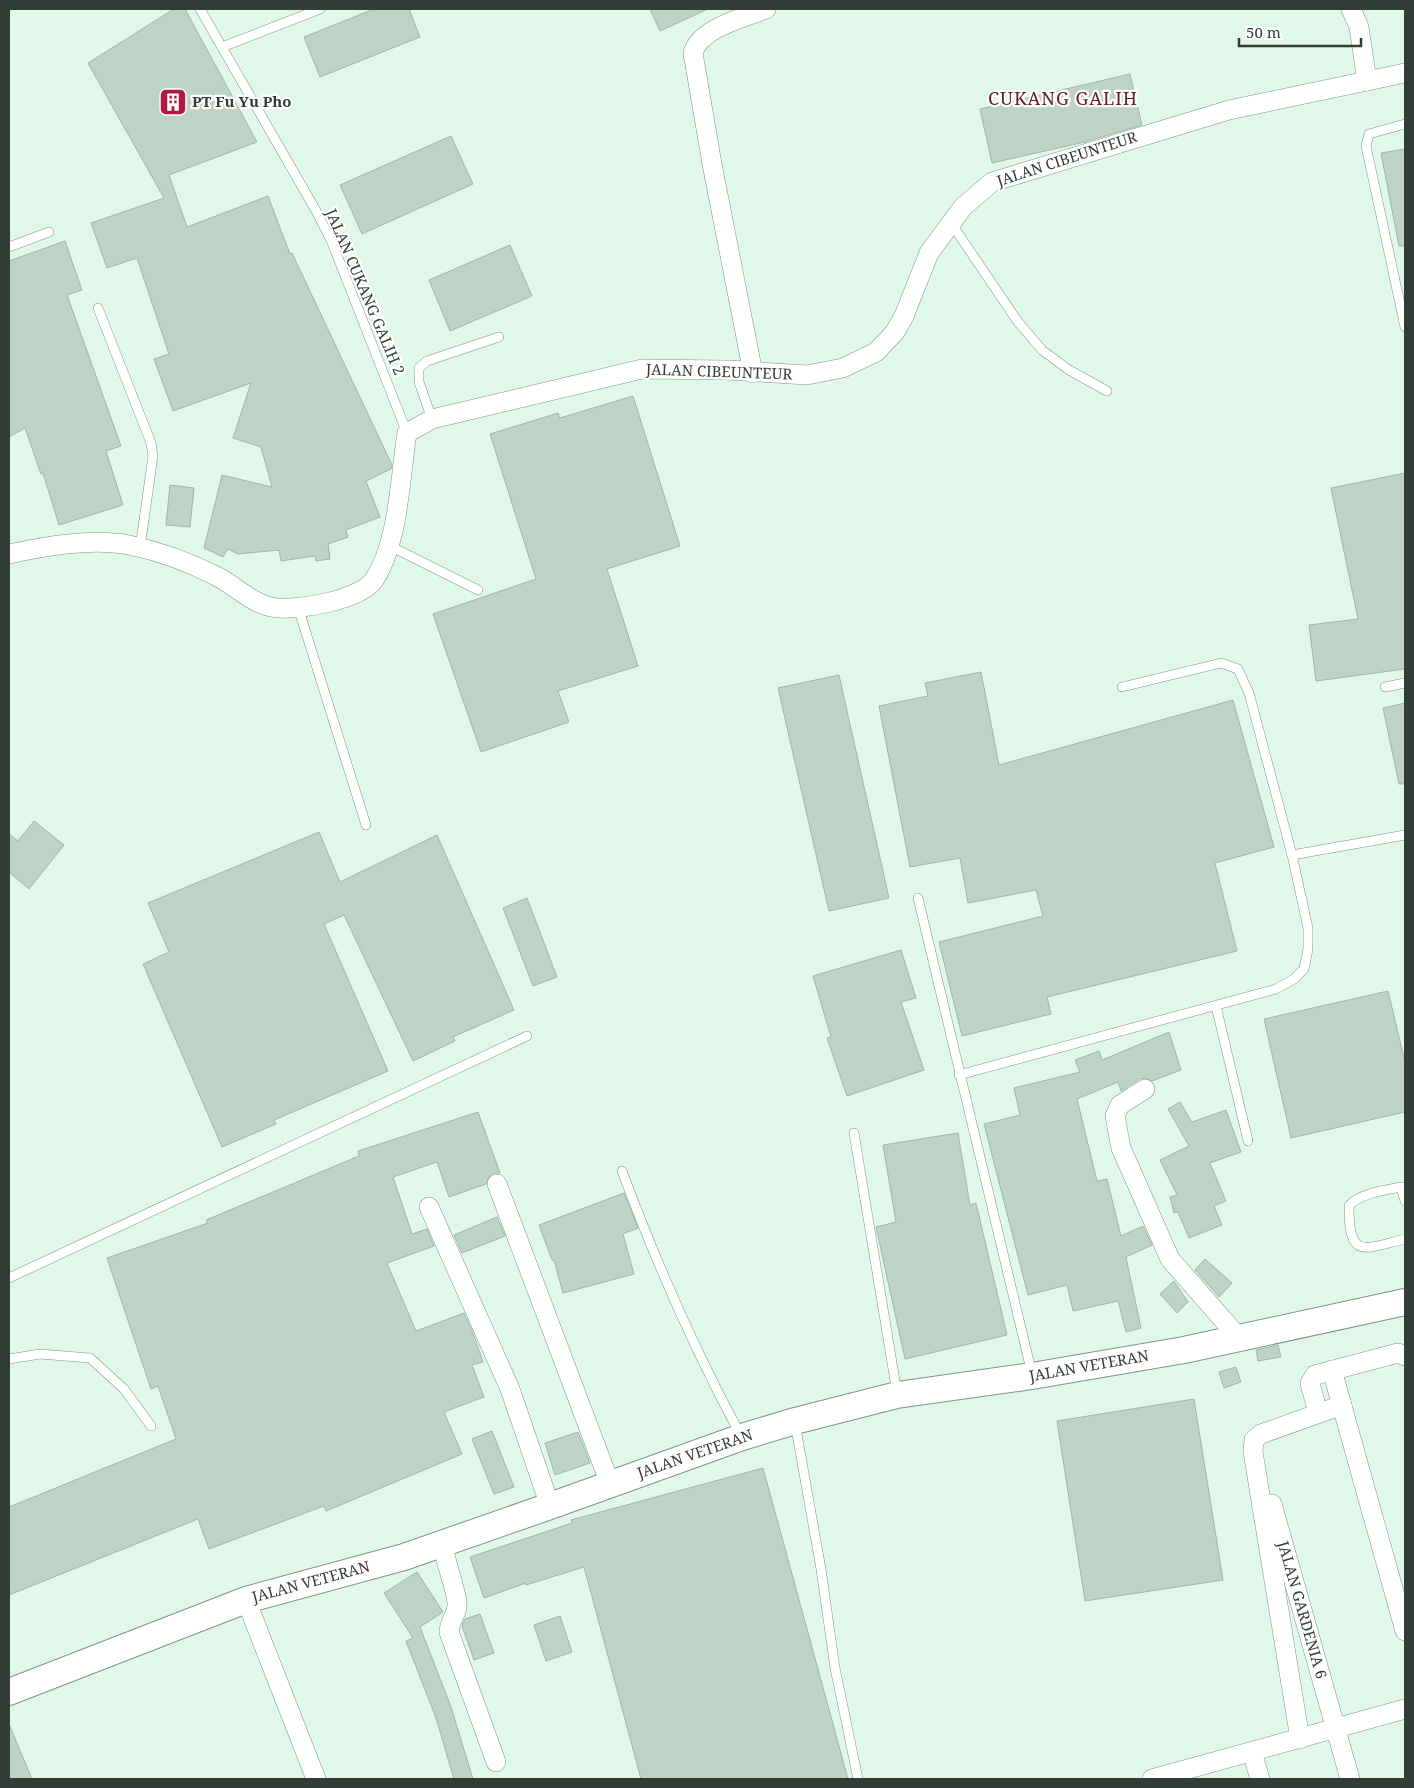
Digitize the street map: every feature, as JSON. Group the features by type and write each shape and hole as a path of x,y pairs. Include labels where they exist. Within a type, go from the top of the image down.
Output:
{"main road":[{"name":"JALAN VETERAN","path":"9,1692 246,1600 404,1557 742,1436 897,1395 1032,1376 1239,1338 1405,1302"}],"street":[{"path":"754,373 712,164 693,53 696,43 705,34 766,9"},
{"path":"1351,9 1359,27 1367,81"},
{"name":"JALAN CIBEUNTEUR","path":"407,433 432,419 642,369 727,370 807,375 843,368 876,352 895,332 904,316 929,253 963,207 992,182 1229,110 1405,73"},
{"path":"9,554 68,545 110,543 140,548 218,577 270,607 298,607 332,602 361,591 372,582 378,572 396,518 402,457 407,433"},
{"path":"1146,1089 1120,1105 1115,1116 1122,1148 1170,1259 1239,1338"},
{"path":"498,1184 610,1484"},
{"path":"429,1207 510,1389 550,1506"},
{"path":"1318,1413 1310,1383 1315,1375 1398,1353 1405,1356"},
{"path":"1332,1370 1405,1631"},
{"path":"1300,1739 1253,1452 1254,1440 1261,1434 1342,1405"},
{"name":"JALAN GARDENIA 6","path":"1254,1440 1350,1779"},
{"path":"443,1543 445,1562 458,1603 449,1625 450,1632 496,1762"},
{"path":"246,1600 316,1779"},
{"path":"1164,1778 1405,1709"},
{"path":"1252,1752 1260,1779"}],"lane":[{"name":"JALAN CUKANG GALIH 2","path":"200,9 306,192 331,240 407,433"},
{"path":"222,47 320,9"},
{"path":"1405,124 1369,134 1366,146 1405,326"},
{"path":"951,223 1018,322 1042,350 1069,370 1107,391"},
{"path":"9,247 49,232"},
{"path":"98,308 151,442 153,456 140,548"},
{"path":"432,419 419,382 419,368 427,360 499,337"},
{"path":"388,545 478,590"},
{"path":"298,607 366,825"},
{"path":"959,1074 1276,989 1294,979 1304,969 1308,950 1308,928 1292,855 1249,693 1238,669 1221,663 1122,687"},
{"path":"1385,687 1405,683"},
{"path":"1292,855 1405,835"},
{"path":"918,898 1032,1376"},
{"path":"1216,1006 1248,1141"},
{"path":"9,1278 527,1036"},
{"path":"854,1133 897,1395"},
{"path":"622,1171 657,1264 718,1393 742,1436"},
{"path":"1405,1201 1401,1187 1361,1198 1348,1206 1351,1236 1361,1248 1405,1239"},
{"path":"9,1359 40,1354 90,1358 124,1388 151,1426"},
{"path":"795,1422 821,1570 835,1668 858,1779"}],"building":[{"path":"174,9 185,9 257,142 169,175 187,227 268,196 290,254 292,253 392,465 391,469 366,481 380,517 346,530 348,537 328,544 330,559 316,561 315,556 281,561 279,550 238,554 228,549 223,557 204,548 222,475 272,487 261,447 233,438 251,383 173,411 154,359 169,354 137,258 107,268 91,223 164,198 88,63"},
{"path":"374,9 409,9 420,37 320,77 304,37"},
{"path":"650,9 708,9 660,31"},
{"path":"1130,74 1142,125 1085,142 992,163 980,109"},
{"path":"451,136 473,184 362,234 340,185"},
{"path":"1405,149 1405,246 1399,246 1381,153"},
{"path":"65,241 82,290 67,295 121,446 106,451 123,505 59,525 43,473 41,474 25,428 9,437 9,261"},
{"path":"510,245 532,296 450,331 429,280"},
{"path":"633,396 680,546 607,569 638,666 558,691 569,722 481,752 433,614 536,579 490,434 558,413 560,418"},
{"path":"1405,473 1405,669 1316,681 1309,625 1358,619 1331,488"},
{"path":"170,485 194,488 190,527 166,525"},
{"path":"981,672 999,765 1233,700 1274,847 1215,863 1237,951 1047,997 1051,1014 962,1036 939,942 1043,916 1036,890 968,903 960,858 910,867 879,706 928,696 925,683"},
{"path":"839,675 889,898 829,911 778,688"},
{"path":"1405,703 1405,784 1399,784 1383,708"},
{"path":"34,821 64,845 29,889 9,872 9,834 18,841"},
{"path":"319,832 340,882 437,835 514,1010 453,1037 455,1041 413,1061 344,915 324,924 388,1071 274,1120 276,1124 222,1147 143,964 169,952 148,903"},
{"path":"527,898 557,977 533,986 503,908"},
{"path":"901,950 916,998 901,1002 924,1070 847,1096 827,1038 831,1037 813,976"},
{"path":"1388,991 1405,1062 1405,1112 1291,1138 1264,1019"},
{"path":"1169,1032 1181,1070 1152,1081 1145,1078 1139,1079 1121,1091 1118,1082 1077,1099 1097,1181 1107,1179 1121,1236 1143,1226 1152,1245 1126,1257 1141,1328 1126,1332 1118,1301 1073,1311 1067,1285 1028,1295 984,1124 1020,1115 1014,1088 1080,1072 1075,1060 1099,1051 1102,1060"},
{"path":"1180,1102 1192,1122 1226,1110 1241,1152 1210,1163 1226,1201 1214,1206 1222,1225 1189,1238 1178,1212 1174,1213 1170,1197 1177,1195 1160,1160 1189,1146 1168,1109"},
{"path":"478,1112 500,1173 494,1173 489,1177 486,1184 449,1197 437,1162 393,1177 412,1234 427,1229 434,1246 387,1263 416,1331 464,1313 474,1336 483,1362 472,1365 484,1397 444,1412 462,1454 326,1511 324,1506 209,1549 198,1519 9,1595 9,1507 176,1439 158,1386 151,1389 107,1258 208,1223 206,1220 359,1156 358,1151"},
{"path":"958,1133 970,1205 976,1203 1007,1335 905,1359 876,1227 896,1222 883,1145"},
{"path":"624,1193 638,1228 623,1234 634,1274 563,1293 554,1260 552,1260 539,1225"},
{"path":"497,1217 505,1236 462,1253 454,1235"},
{"path":"1205,1259 1232,1283 1219,1297 1195,1270"},
{"path":"1174,1281 1188,1302 1177,1313 1160,1294"},
{"path":"1278,1345 1281,1357 1258,1361 1256,1350"},
{"path":"1236,1367 1241,1382 1224,1388 1219,1372"},
{"path":"1194,1399 1223,1580 1085,1601 1057,1421"},
{"path":"492,1431 514,1487 494,1494 472,1439"},
{"path":"578,1432 590,1463 555,1475 545,1443"},
{"path":"763,1468 848,1779 641,1779 584,1567 526,1585 526,1583 484,1598 470,1557 572,1523 571,1520"},
{"path":"417,1572 443,1612 420,1627 451,1707 473,1779 454,1779 436,1718 406,1641 413,1638 384,1593"},
{"path":"480,1614 494,1653 474,1660 462,1626 465,1619"},
{"path":"560,1616 572,1652 546,1661 534,1625"},
{"path":"9,1724 32,1779 9,1779"}],"place":[{"name":"PT Fu Yu Pho","path":"173,102"}],"district":[{"name":"CUKANG GALIH","path":"1063,99"}]}
